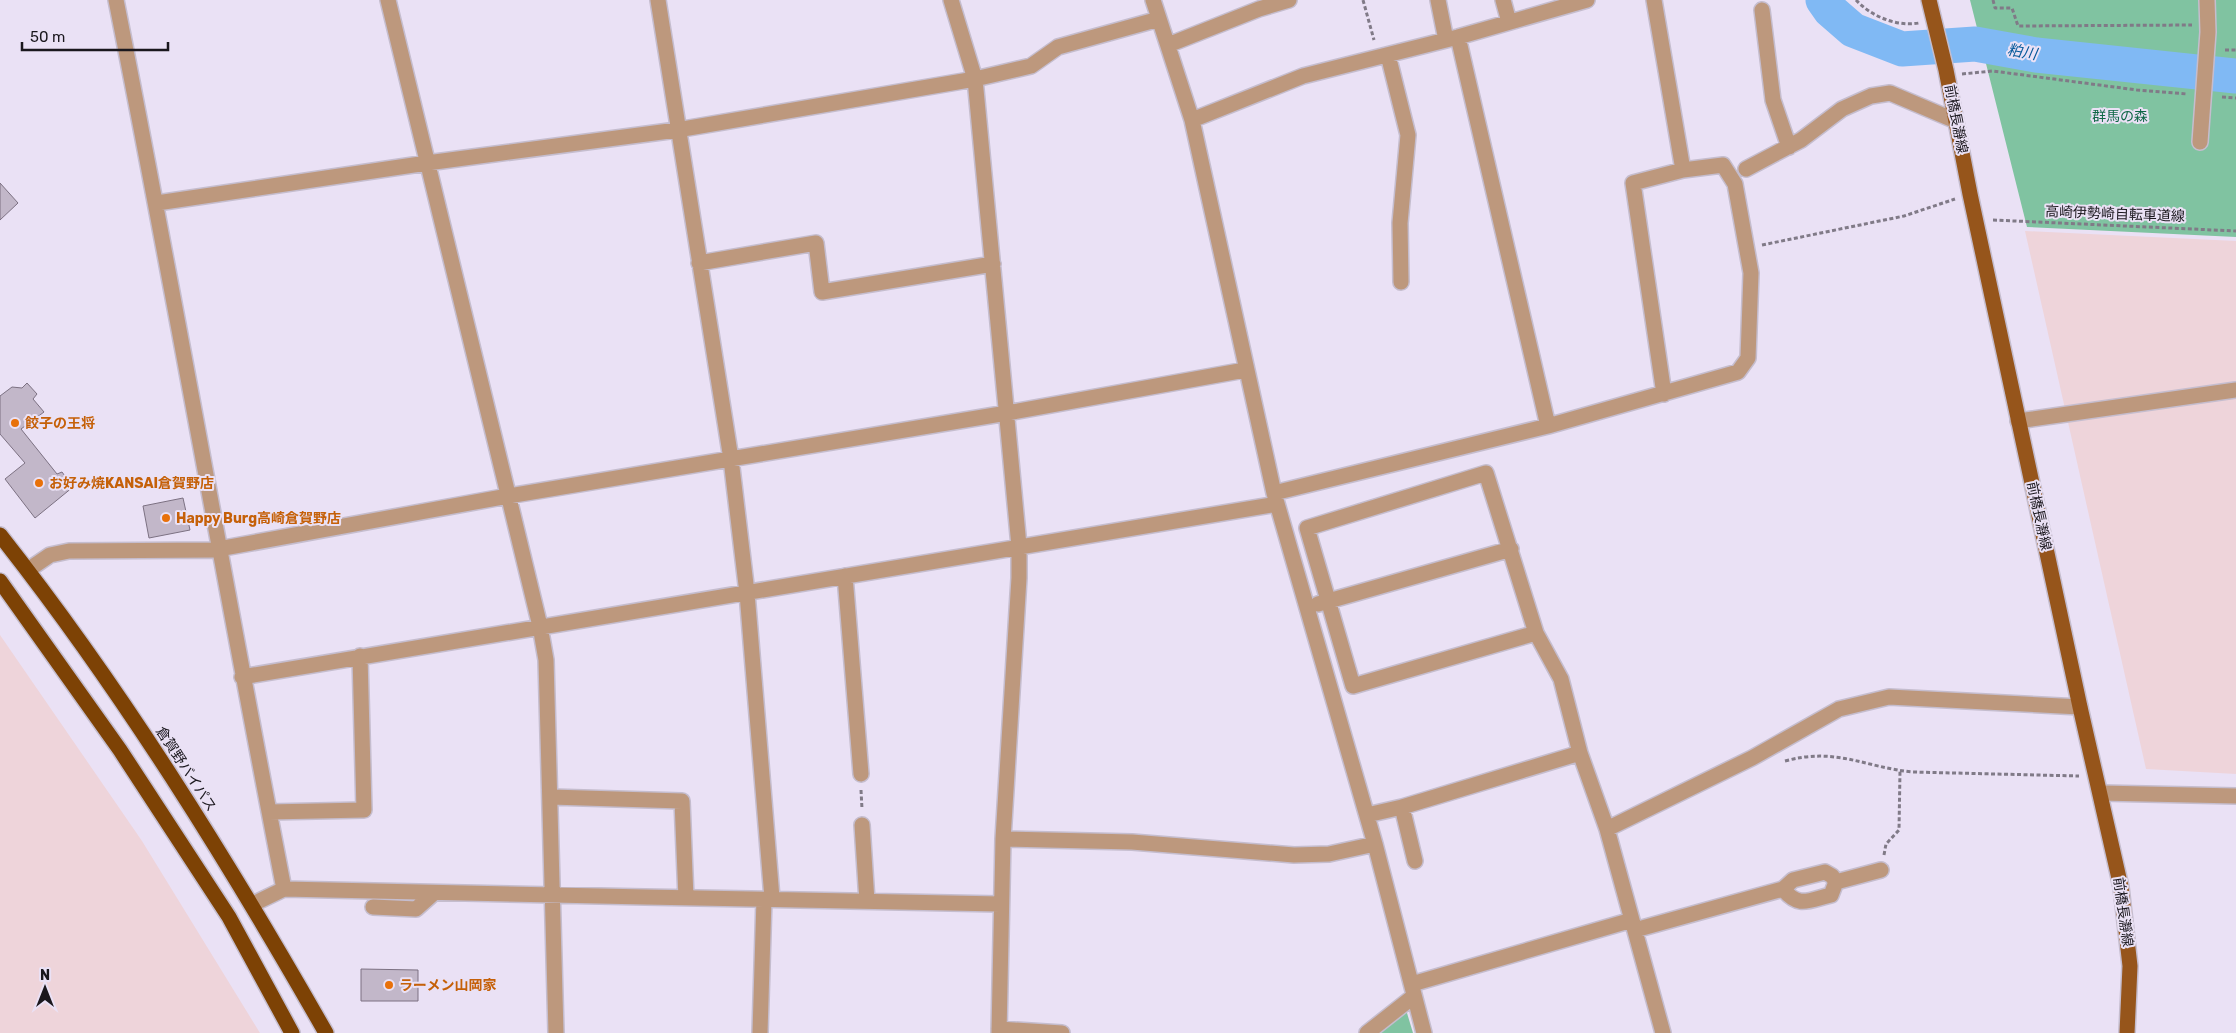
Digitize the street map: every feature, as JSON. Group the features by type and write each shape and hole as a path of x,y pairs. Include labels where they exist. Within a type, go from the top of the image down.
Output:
{"highway":[{"name":"倉賀野バイパス","path":"0,535 28,570 144,735 253,904 326,1033"},
{"path":"0,580 120,750 229,917 292,1033"}],"main road":[{"name":"前橋長瀞線","path":"1929,0 1947,73 1970,194 2018,422 2121,887 2130,966 2127,1033"}],"street":[{"path":"116,0 157,203 221,547 242,677 284,889"},
{"path":"388,0 540,626 546,660 554,897 556,1033"},
{"path":"659,0 677,130 730,460 747,593 768,899 760,1033"},
{"path":"951,0 975,78 1019,546 1019,578 1000,904 999,1031 1062,1033"},
{"path":"1153,0 1192,120 1275,499 1375,844 1424,1033"},
{"path":"1168,45 1259,9 1289,0"},
{"path":"1438,0 1452,38 1548,426"},
{"path":"1503,0 1509,22"},
{"path":"1192,120 1303,76 1384,57 1587,0"},
{"path":"1654,0 1682,170"},
{"path":"2200,142 2195,104 2208,28 2208,0"},
{"path":"1762,10 1773,100 1789,147"},
{"path":"157,203 427,163 677,130 975,78 1031,66 1058,47 1159,19"},
{"path":"1384,57 1408,135 1400,223 1401,282"},
{"path":"1746,169 1802,140 1842,109 1871,96 1890,92 1956,121"},
{"path":"242,677 747,593 1275,499 1548,426 1664,394 1738,372 1748,358 1752,273 1735,184 1722,165 1682,170 1633,183 1664,394"},
{"path":"699,263 816,243 822,292 993,264"},
{"path":"28,570 50,555 69,551 213,550 221,547 508,496 1006,413 1246,370"},
{"path":"2018,422 2236,390"},
{"path":"1536,633 1353,686 1307,528 1486,473 1536,633 1562,679 1580,753 1607,829 1664,1033"},
{"path":"1306,607 1511,549"},
{"path":"845,576 860,774"},
{"path":"269,812 364,810 360,656"},
{"path":"1607,829 1752,758 1839,709 1888,697 2080,707"},
{"path":"1366,815 1402,807 1580,753"},
{"path":"2101,793 2236,796"},
{"path":"551,797 682,802 686,898"},
{"path":"1402,807 1415,861"},
{"path":"862,825 867,901"},
{"path":"1003,840 1132,842 1294,855 1329,854 1375,844"},
{"path":"1836,882 1881,870"},
{"path":"1367,1033 1413,990 1634,925 1783,888 1793,880 1825,872 1832,876 1836,882"},
{"path":"1783,888 1791,899 1800,903 1832,895 1836,882"},
{"path":"253,904 284,889 554,897 1000,904"},
{"path":"374,907 416,909 434,893"}],"path":[{"path":"1362,0 1384,57"},
{"path":"1856,0 1876,16 1893,22 1935,24"},
{"path":"1993,0 1995,8 2012,8 2018,26 2208,28"},
{"path":"2225,50 2236,50"},
{"path":"1947,73 1993,71 2137,90 2188,94 2195,104"},
{"path":"2222,97 2236,98"},
{"path":"1772,244 1904,216 1970,194"},
{"name":"高崎伊勢崎自転車道線","path":"1993,220 2236,231"},
{"path":"1780,762 1803,756 1830,755 1900,771 2097,776"},
{"path":"1881,870 1886,844 1899,830 1900,771"},
{"path":"860,774 862,825"}],"shaded area":[{"path":"2025,231 2236,241 2236,774 2146,769"},
{"path":"0,635 142,841 260,1033 0,1033"}],"green space":[{"name":"群馬の森","path":"1970,0 2236,0 2236,237 2027,227"},
{"path":"1400,1013 1407,1013 1413,1033 1376,1033"}],"building":[{"path":"0,183 18,203 0,220"},
{"path":"27,383 37,394 33,399 44,412 21,429 57,474 62,472 73,487 35,518 5,479 25,463 0,434 0,396 12,387 22,388"},
{"name":"Happy Burg高崎倉賀野店","path":"183,498 190,530 149,538 143,506"},
{"name":"ラーメン山岡家","path":"361,969 418,970 418,1001 361,1001"}],"waterway":[{"name":"粕川","path":"1823,0 1830,10 1853,30 1902,49 1975,44 2036,55 2236,76"}],"place":[{"name":"餃子の王将","path":"15,423"},
{"name":"お好み焼KANSAI倉賀野店","path":"39,483"},
{"name":"Happy Burg高崎倉賀野店","path":"166,518"},
{"name":"ラーメン山岡家","path":"389,985"}]}
